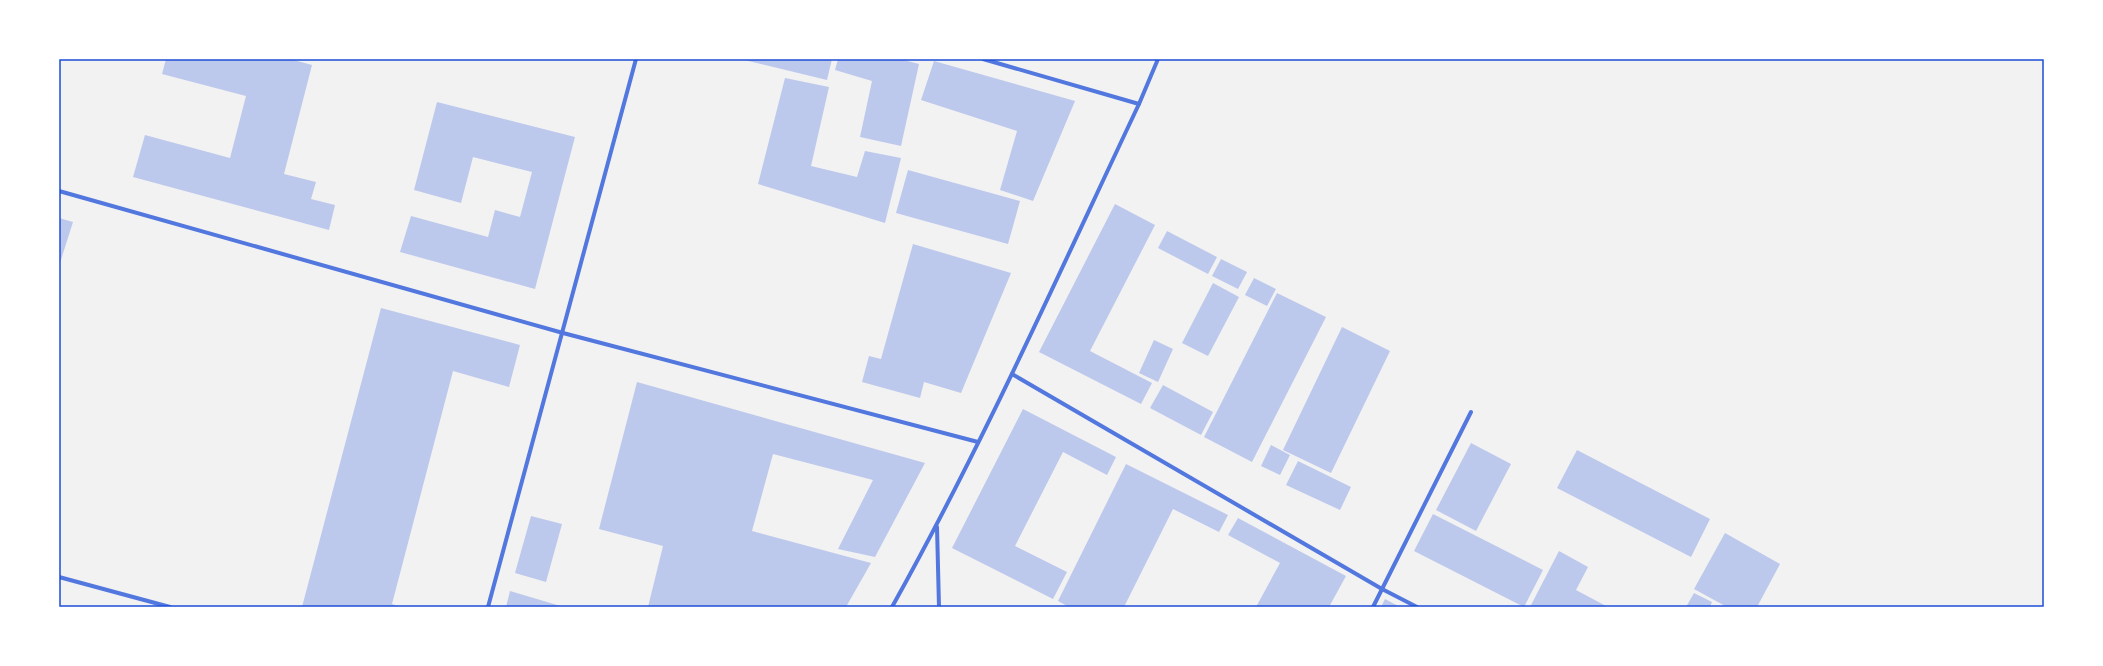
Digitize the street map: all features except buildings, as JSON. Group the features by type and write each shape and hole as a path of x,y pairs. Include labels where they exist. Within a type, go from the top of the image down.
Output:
{"street":[{"path":"488,607 636,59"},
{"path":"983,59 1140,104"},
{"path":"892,607 937,527 1012,374 1140,104 1158,59"},
{"path":"59,191 563,333 978,442"},
{"path":"1012,374 1382,589 1417,607"},
{"path":"1373,607 1471,412"},
{"path":"937,527 939,607"},
{"path":"59,578 170,607"}]}
